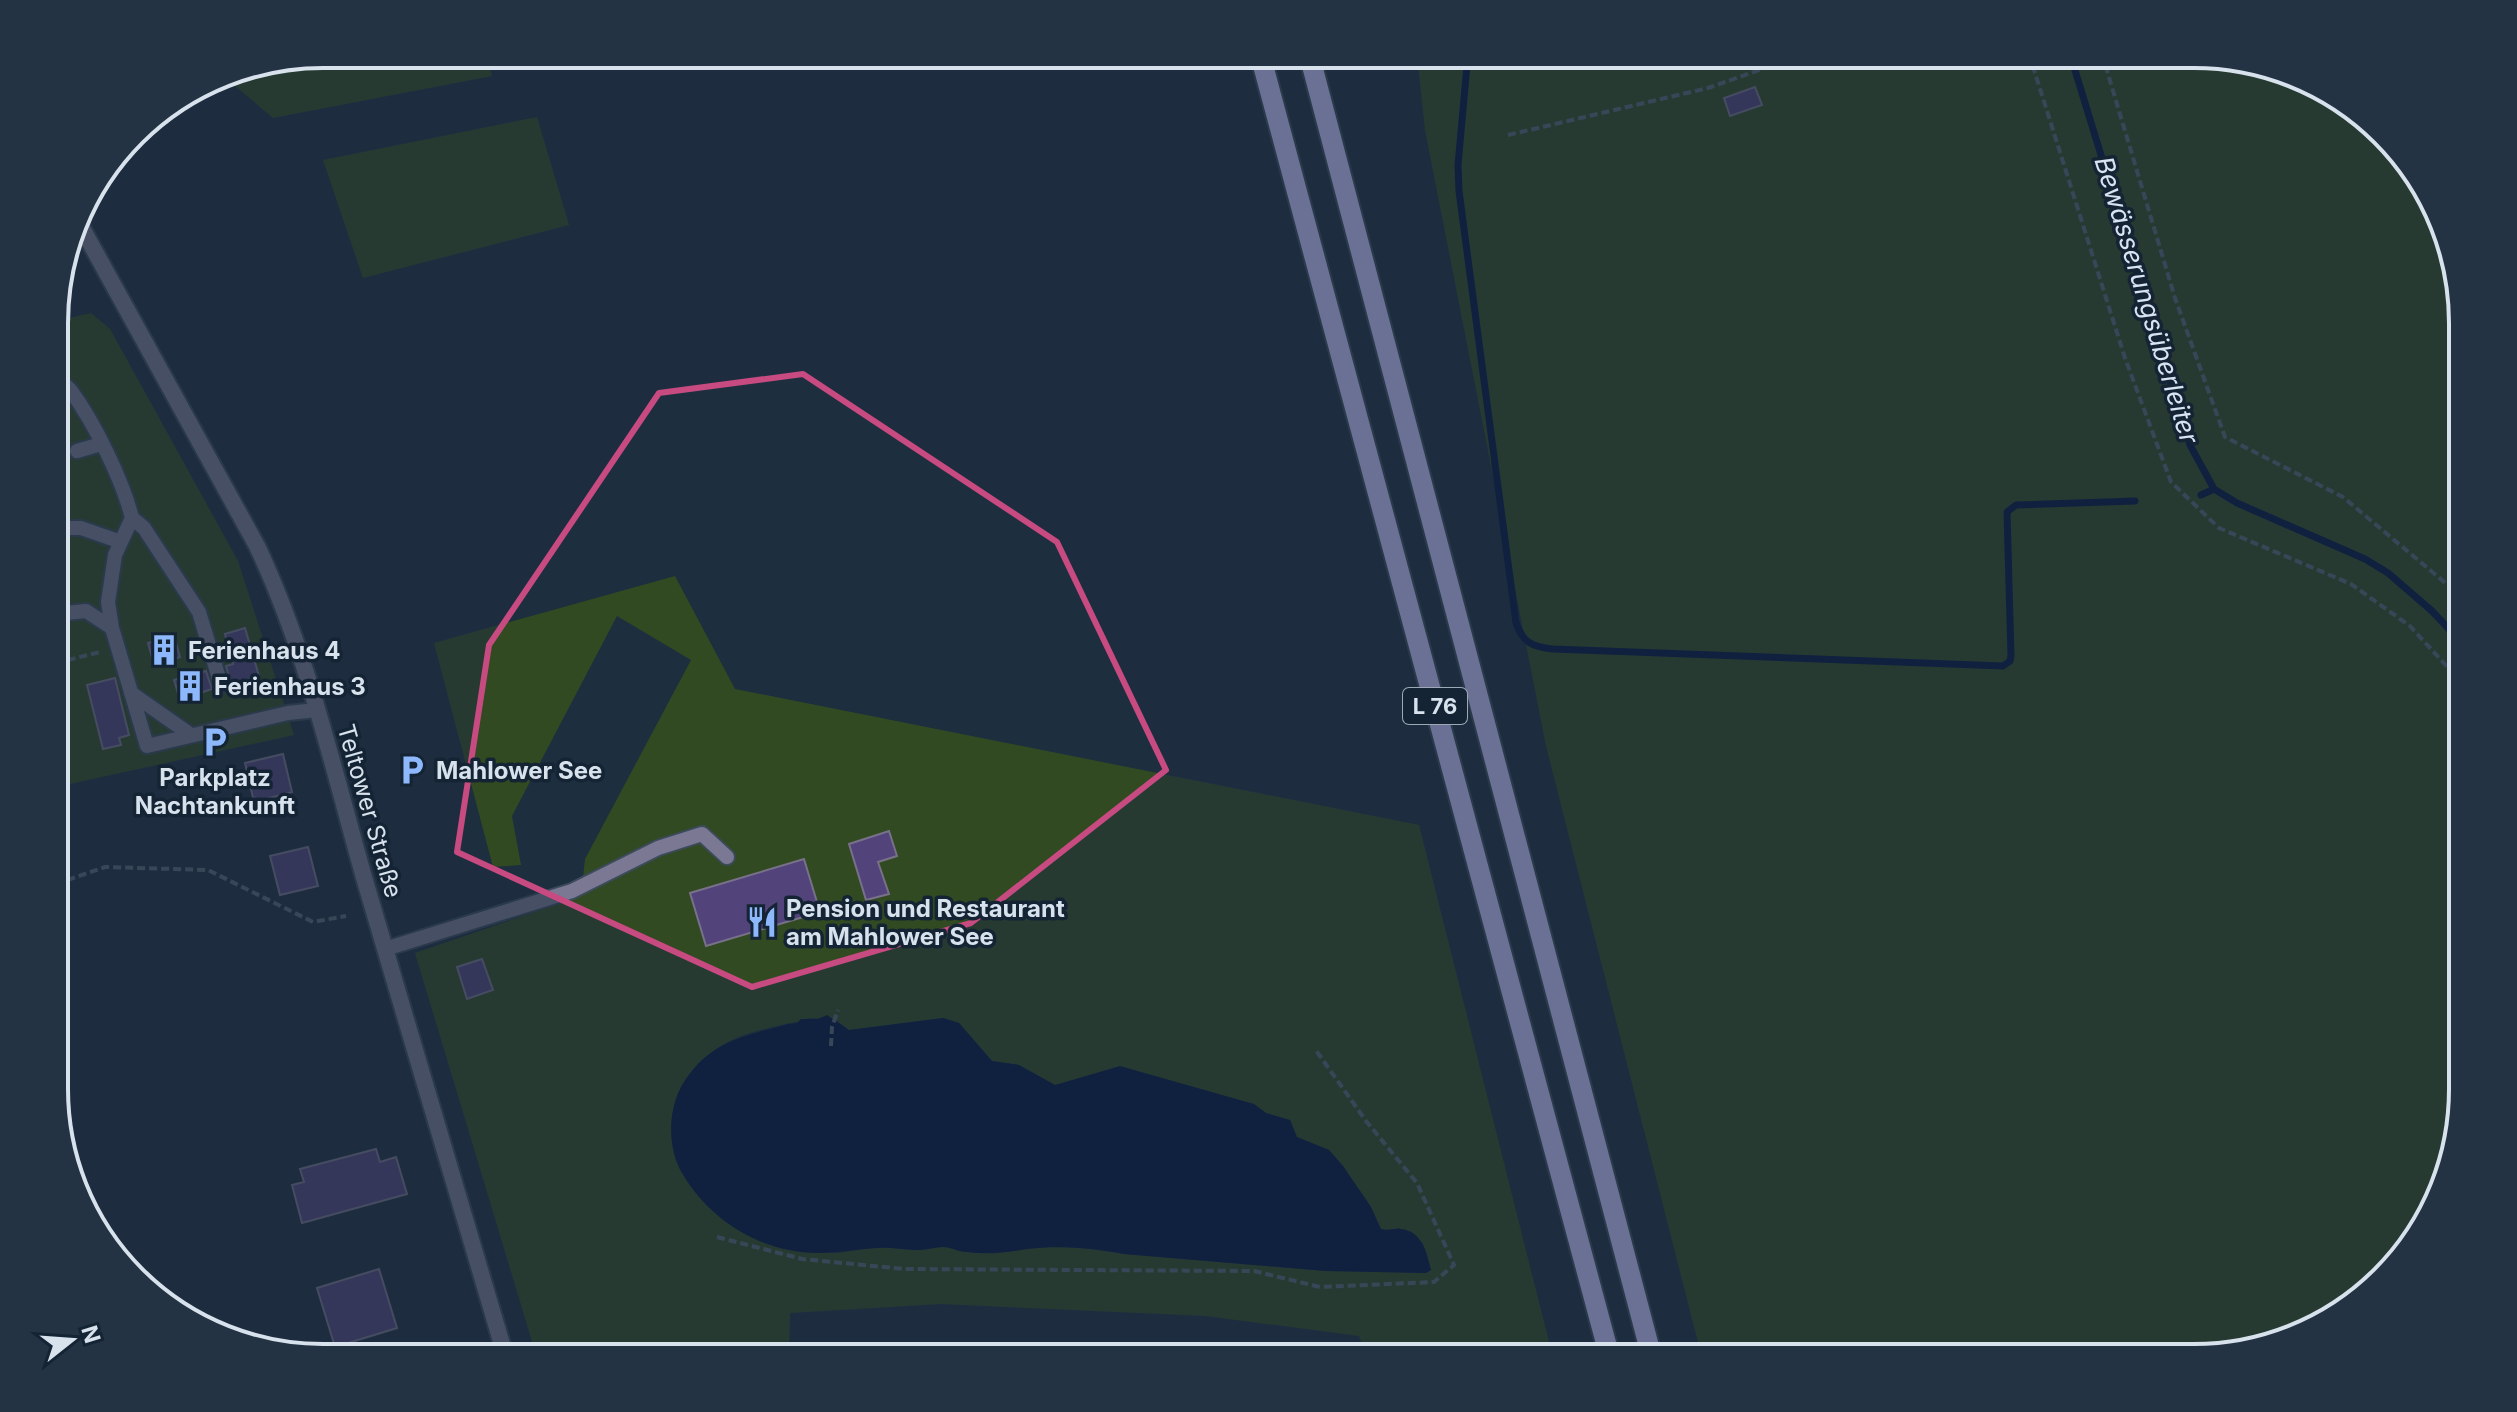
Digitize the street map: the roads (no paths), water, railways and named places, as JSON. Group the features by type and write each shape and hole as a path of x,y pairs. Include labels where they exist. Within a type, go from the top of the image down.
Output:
{"main road":[{"name":"L 76","path":"1264,68 1606,1343"},
{"name":"L 76","path":"1313,68 1648,1343"}],"street":[{"name":"Teltower Straße","path":"85,233 257,546 292,628 502,1344"}],"lane":[{"path":"68,387 120,480 132,518 144,528 199,612 221,685"},
{"path":"77,451 101,444"},
{"path":"132,518 115,555 108,602 112,628 147,746 288,713 317,710"},
{"path":"68,528 81,528 121,542"},
{"path":"68,613 86,611 112,628"},
{"path":"131,693 191,735"},
{"path":"385,949 572,891 658,848 702,834 727,857"}],"water":[{"path":"827,1015 849,1030 943,1018 959,1023 992,1061 1019,1065 1055,1085 1120,1066 1254,1104 1266,1113 1290,1120 1297,1137 1329,1150 1371,1207 1381,1229 1401,1229 1419,1238 1431,1270 1426,1273 1326,1271 1063,1247 990,1253 943,1247 817,1253 776,1247 757,1240 722,1219 693,1190 682,1173 674,1152 671,1129 677,1095 692,1070 728,1043 797,1023 801,1019 818,1019"}],"waterway":[{"path":"1467,68 1458,165 1459,191 1516,623 1530,643 1553,649 2003,666 2011,656 2007,512 2016,505 2135,501"},
{"name":"Bewässerungsüberleiter","path":"2074,68 2190,445 2214,489 2237,503 2365,559 2388,573 2448,628"},
{"path":"2201,495 2214,489"}],"place":[{"name":"Ferienhaus 4","path":"164,650"},
{"name":"Ferienhaus 3","path":"190,686"},
{"name":"Parkplatz Nachtankunft","path":"215,742"},
{"name":"Mahlower See","path":"412,770"},
{"name":"Pension und Restaurant am Mahlower See","path":"762,922"}]}
